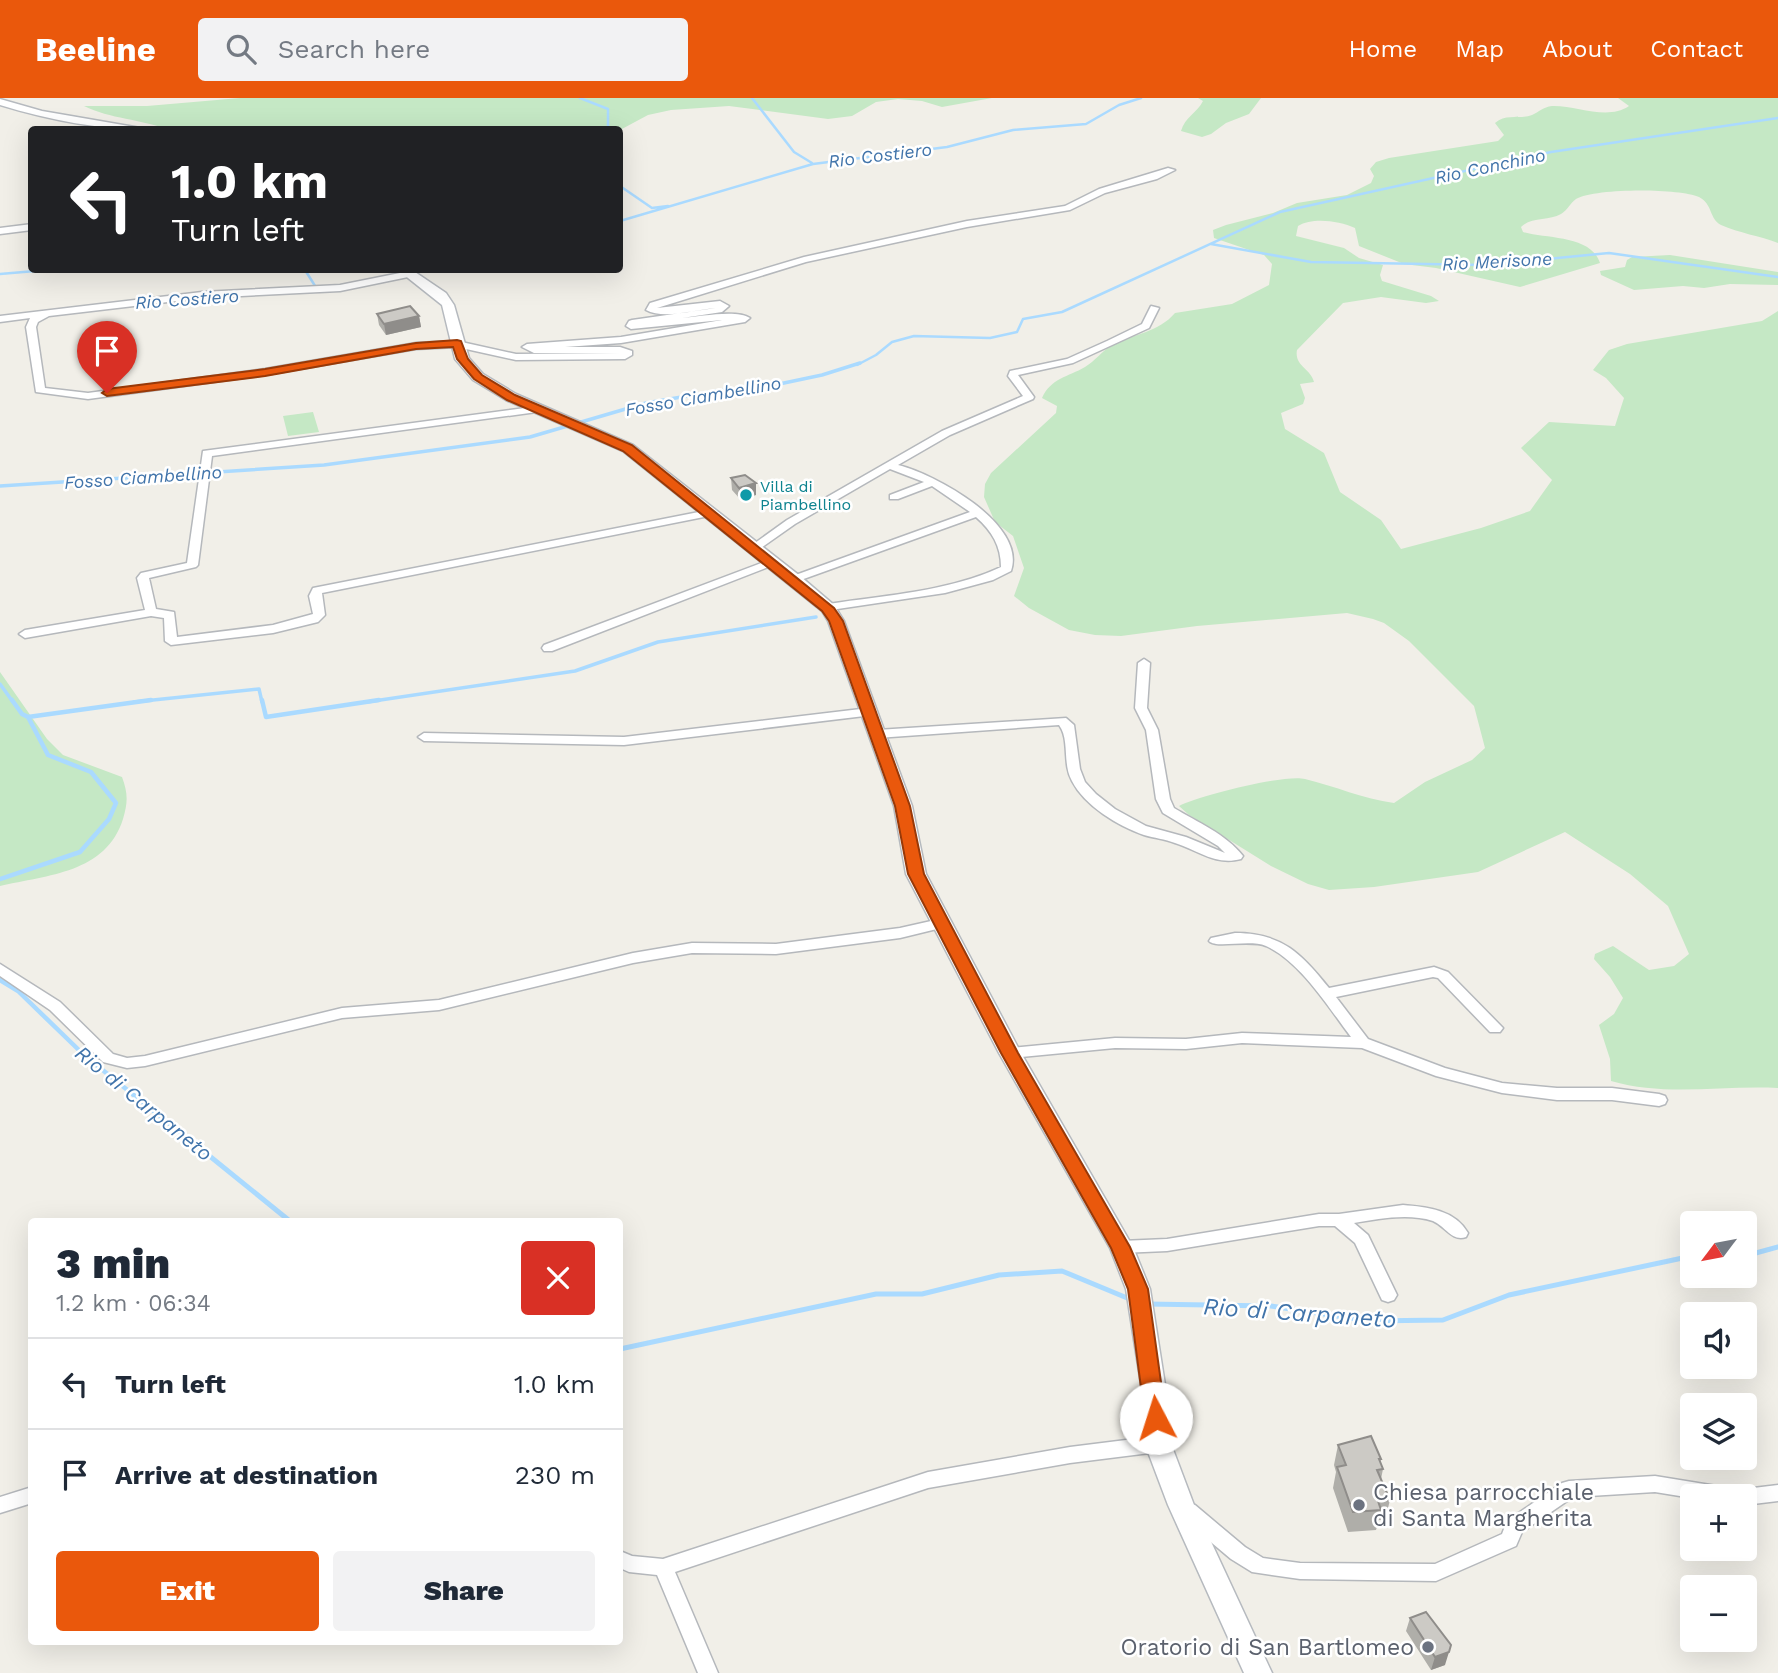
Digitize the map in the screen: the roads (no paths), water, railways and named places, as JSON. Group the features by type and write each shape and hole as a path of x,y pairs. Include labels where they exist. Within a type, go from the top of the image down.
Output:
{"main road":[{"path":"0,102 41,114 120,126"},
{"path":"412,273 448,305 462,359 478,377 511,397 628,448 794,579 828,608 836,621 903,806 916,874 1010,1053 1121,1247 1138,1289 1154,1391 1158,1444 1181,1505 1258,1673"}],"street":[{"path":"48,313 34,320 31,327 40,390 88,396 265,372 416,346 457,344 516,357 625,356 629,353 620,350 534,350 527,347 621,340 742,320 745,318 739,316 631,326 632,323 719,310 724,306 720,304 666,311 651,310 653,305 665,299 804,260 967,224 1066,208 1100,192 1130,186 1171,170"},
{"path":"0,232 28,228"},
{"path":"0,319 202,295 340,288 402,273"},
{"path":"754,548 791,522 946,433 1028,397 1013,376 1014,373 1070,361 1110,343 1146,326 1154,308"},
{"path":"151,612 143,578 145,575 192,565 207,453 213,450 540,409"},
{"path":"828,608 960,586 992,577 1007,569 1010,557 999,532 934,482 918,473 890,466"},
{"path":"894,497 934,482"},
{"path":"25,634 151,612 170,615 171,641 273,629 314,619 319,615 315,596 317,590 709,513"},
{"path":"794,579 976,513"},
{"path":"548,648 772,562"},
{"path":"877,734 1062,720 1068,725 1071,736 1072,760 1078,782 1092,798 1146,831 1181,840 1218,856 1229,859 1236,856 1223,843 1168,810 1163,799 1152,730 1140,708 1143,663"},
{"path":"424,737 624,741 869,712"},
{"path":"0,968 55,1006 108,1058 127,1063 145,1061 342,1013 439,1005 692,948 776,948 900,933 940,924"},
{"path":"1216,941 1245,935 1282,946 1326,994 1363,1043"},
{"path":"1326,994 1434,972 1443,975 1495,1028"},
{"path":"1010,1053 1115,1044 1186,1044 1242,1038 1363,1043 1441,1072 1502,1088 1557,1094 1612,1094 1659,1100"},
{"path":"1121,1247 1167,1245 1372,1213 1429,1213 1452,1223 1460,1233"},
{"path":"1339,1220 1362,1239 1388,1295"},
{"path":"623,1561 629,1564 663,1567 928,1480 1070,1455 1158,1444"},
{"path":"1181,1505 1238,1553 1259,1566 1300,1571 1436,1573 1509,1540 1514,1527 1569,1489 1655,1484 1680,1488"},
{"path":"1757,1496 1778,1493"},
{"path":"0,1505 28,1496"},
{"path":"663,1567 708,1673"}],"waterway":[{"path":"580,98 608,109 608,126"},
{"path":"752,98 794,152 812,163"},
{"name":"Rio Costiero","path":"623,220 813,164 947,147 1013,130 1086,124 1119,105 1141,98"},
{"name":"Rio Conchino","path":"857,365 892,342 914,336 990,338 1017,332 1023,319 1062,312 1280,212 1551,152 1778,118"},
{"path":"623,188 652,208 668,206"},
{"name":"Rio Merisone","path":"1211,244 1311,262 1484,265 1609,253 1778,277"},
{"path":"0,274 28,272"},
{"path":"307,273 317,289"},
{"name":"Fosso Ciambellino","path":"0,486 324,465 530,437 646,403 717,391 765,387 822,375 860,363"},
{"path":"367,702 575,671 658,642 816,617"},
{"path":"0,684 13,702"},
{"path":"144,701 259,689 262,702"},
{"path":"12,700 22,714 28,717"},
{"path":"144,701 151,700"},
{"path":"262,700 266,717 379,700"},
{"path":"28,717 144,701"},
{"path":"134,702 144,701"},
{"name":"Rio di Carpaneto","path":"0,879 80,852 109,819 116,803 91,772 48,755 28,717"},
{"name":"Rio di Carpaneto","path":"0,980 18,991 84,1055 177,1130"},
{"name":"Rio di Carpaneto","path":"175,1128 286,1218"},
{"name":"Rio di Carpaneto","path":"1757,1253 1778,1247"},
{"name":"Rio di Carpaneto","path":"1147,1304 1271,1306 1369,1321 1443,1320 1509,1295 1680,1259"},
{"name":"Rio di Carpaneto","path":"623,1348 876,1294 922,1294 999,1275 1062,1271 1132,1300"}],"place":[{"name":"Villa di Piambellino","path":"746,495"},
{"name":"Chiesa parrocchiale di Santa Margherita","path":"1359,1505"},
{"name":"Oratorio di San Bartlomeo","path":"1428,1647"}]}
